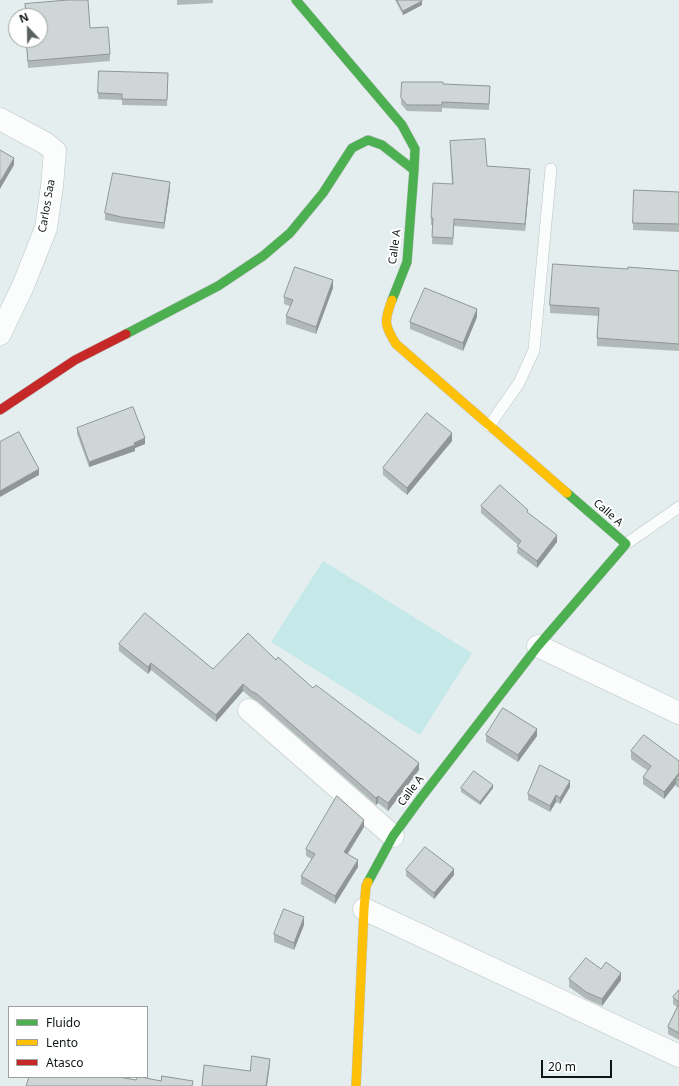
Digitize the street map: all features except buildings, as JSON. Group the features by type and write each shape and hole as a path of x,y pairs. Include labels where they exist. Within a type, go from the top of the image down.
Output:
{"street":[{"name":"Calle A","path":"296,0 402,125 415,149 407,262 389,309 386,325 396,344 626,544 538,646 420,799 394,836 366,886 356,1086"},
{"name":"Carlos Saa","path":"0,119 46,143 55,152 46,228 0,334"},
{"path":"0,410 75,360 218,286 263,256 290,233 323,193 352,148 368,140 382,145 414,170"},
{"path":"538,646 679,713"},
{"path":"249,710 394,836"},
{"path":"364,909 679,1056"}],"lane":[{"path":"489,426 519,384 534,350 551,169"},
{"path":"626,544 679,507"}],"shaded area":[{"path":"323,561 472,653 420,735 271,642"}],"traffic: fast":[{"path":"296,0 402,125 415,149 407,262 392,300"},
{"path":"126,334 218,286 263,256 290,233 323,193 352,148 368,140 382,145 414,170"},
{"path":"368,882 393,836 420,799 538,646 626,544 567,493"}],"traffic: slow":[{"path":"392,300 386,323 396,344 567,493"},
{"path":"356,1086 364,909 366,886 368,882"}],"traffic: jam":[{"path":"0,410 75,360 126,334"}]}
